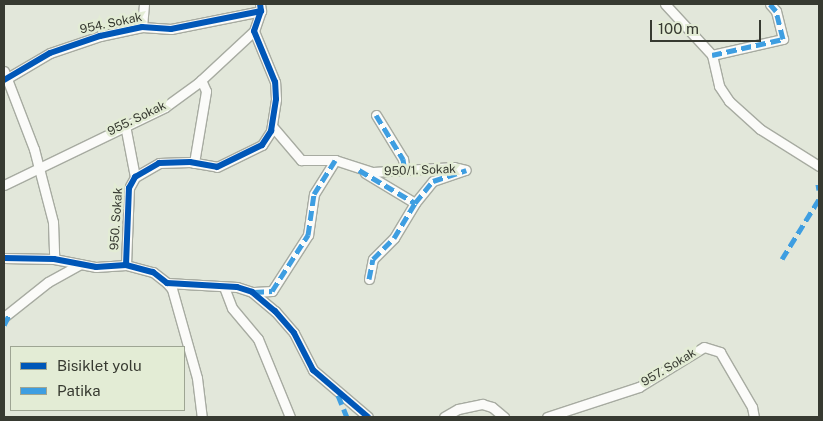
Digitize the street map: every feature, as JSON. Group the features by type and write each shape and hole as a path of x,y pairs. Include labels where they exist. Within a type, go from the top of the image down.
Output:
{"street":[{"path":"142,27 144,4"},
{"path":"664,4 712,55 719,86 729,101 760,129 819,166"},
{"path":"712,55 783,39 776,11 770,4"},
{"path":"254,31 261,8"},
{"name":"954. Sokak","path":"5,77 50,53 100,36 142,27 171,29 261,8"},
{"name":"955. Sokak","path":"4,185 165,107 201,80 254,31"},
{"name":"950. Sokak","path":"4,258 54,259 96,267 126,265 129,188 135,176 159,163 194,163 217,167 262,146 272,126 275,82 254,31"},
{"path":"5,77 34,149 52,222 54,259"},
{"path":"194,163 206,91 201,80"},
{"path":"376,114 403,159 405,171"},
{"path":"125,125 135,176"},
{"name":"950/1. Sokak","path":"272,126 301,160 335,160 359,170 405,171 454,167 466,170 433,181 414,203"},
{"path":"167,284 224,287 252,292 272,291 300,248 310,228 314,194 335,160"},
{"path":"359,170 414,203 394,238 373,259 369,279"},
{"path":"4,325 7,315 48,282 80,264"},
{"path":"126,265 153,272 172,289 197,378 202,417"},
{"path":"224,287 232,308 258,339 290,417"},
{"path":"252,292 275,312 294,333 313,370 368,417"},
{"name":"957. Sokak","path":"547,417 639,387 694,352 713,348 720,352 728,365 752,407 754,417"},
{"path":"444,417 458,409 482,404 492,407 504,417"}],"marked path":[{"path":"712,55 783,39 776,11 770,4"},
{"path":"376,115 403,159 405,171"},
{"path":"254,292 272,291 308,235 314,194 335,160"},
{"path":"359,170 415,203"},
{"path":"369,279 373,259 394,238 415,203 433,181 466,170"},
{"path":"818,184 819,190"},
{"path":"782,259 819,199"},
{"path":"4,325 10,313"},
{"path":"338,395 347,417"}],"cycle path":[{"path":"4,258 54,259 96,267 126,265 129,188 135,177 159,163 190,162 217,167 262,145 271,131 276,99 275,82 254,31 261,11 260,4"},
{"path":"4,80 50,53 100,36 142,27 171,29 261,11"},
{"path":"126,265 153,272 167,283 237,287 252,292 275,311 294,333 313,370 368,417"}]}
